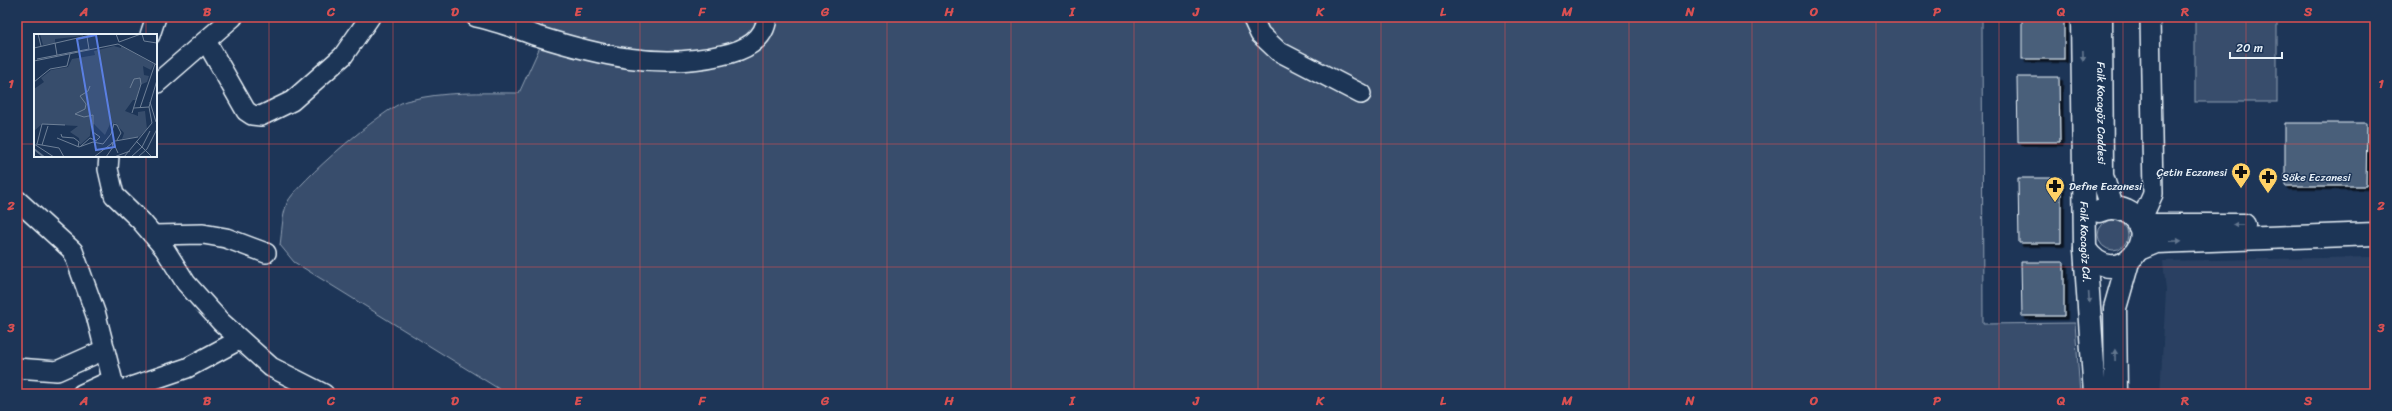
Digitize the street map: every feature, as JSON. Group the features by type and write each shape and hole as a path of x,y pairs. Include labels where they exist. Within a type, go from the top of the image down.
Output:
{"street":[{"path":"150,34 156,17"},
{"path":"157,83 233,17"},
{"path":"206,41 246,111 252,115 261,116 292,101 343,56 370,17"},
{"path":"476,17 585,51 653,62 695,62 740,51 758,38 767,17"},
{"path":"1252,17 1260,34 1278,51 1361,94"},
{"name":"Faik Kocagöz Cd.","path":"2082,17 2085,249 2095,394"},
{"name":"Faik Kocagöz Caddesi","path":"2102,17 2102,176 2112,207"},
{"path":"2139,225 2153,194 2150,17"},
{"path":"109,157 108,169 114,195 153,235 186,283 239,340 271,367 324,394"},
{"path":"17,200 73,251 96,315 115,389"},
{"path":"2085,224 2096,212 2112,207 2128,212 2139,225 2141,232 2115,308 2116,394"},
{"path":"2139,225 2288,224 2375,221"},
{"path":"153,235 203,234 226,238 266,253"},
{"path":"2085,249 2093,259 2104,265 2120,265 2133,255 2156,242 2375,234"},
{"path":"82,394 115,389 187,368 239,340"},
{"path":"17,368 56,371 104,350"}],"shaded area":[{"path":"541,17 1982,17 1983,324 2075,323 2080,394 500,394 499,389 294,262 280,245 285,208 294,193 306,179 342,147 395,106 406,101 448,94 519,93 544,38"},
{"path":"2195,17 2277,17 2277,102 2195,102"},
{"path":"2113,220 2124,224 2128,235 2124,246 2113,250 2102,246 2098,235 2102,224"},
{"path":"2374,257 2375,394 2160,394 2166,291 2163,261"}],"building":[{"path":"2022,17 2064,17 2064,59 2022,59"},
{"path":"2017,77 2059,77 2060,142 2018,142"},
{"path":"2285,123 2367,123 2366,186 2285,186"},
{"path":"2018,178 2061,178 2061,243 2019,243"},
{"path":"2021,262 2064,262 2064,316 2022,316"}],"place":[{"name":"Çetin Eczanesi","path":"2241,189"},
{"name":"Söke Eczanesi","path":"2268,194"},
{"name":"Defne Eczanesi","path":"2055,203"}]}
